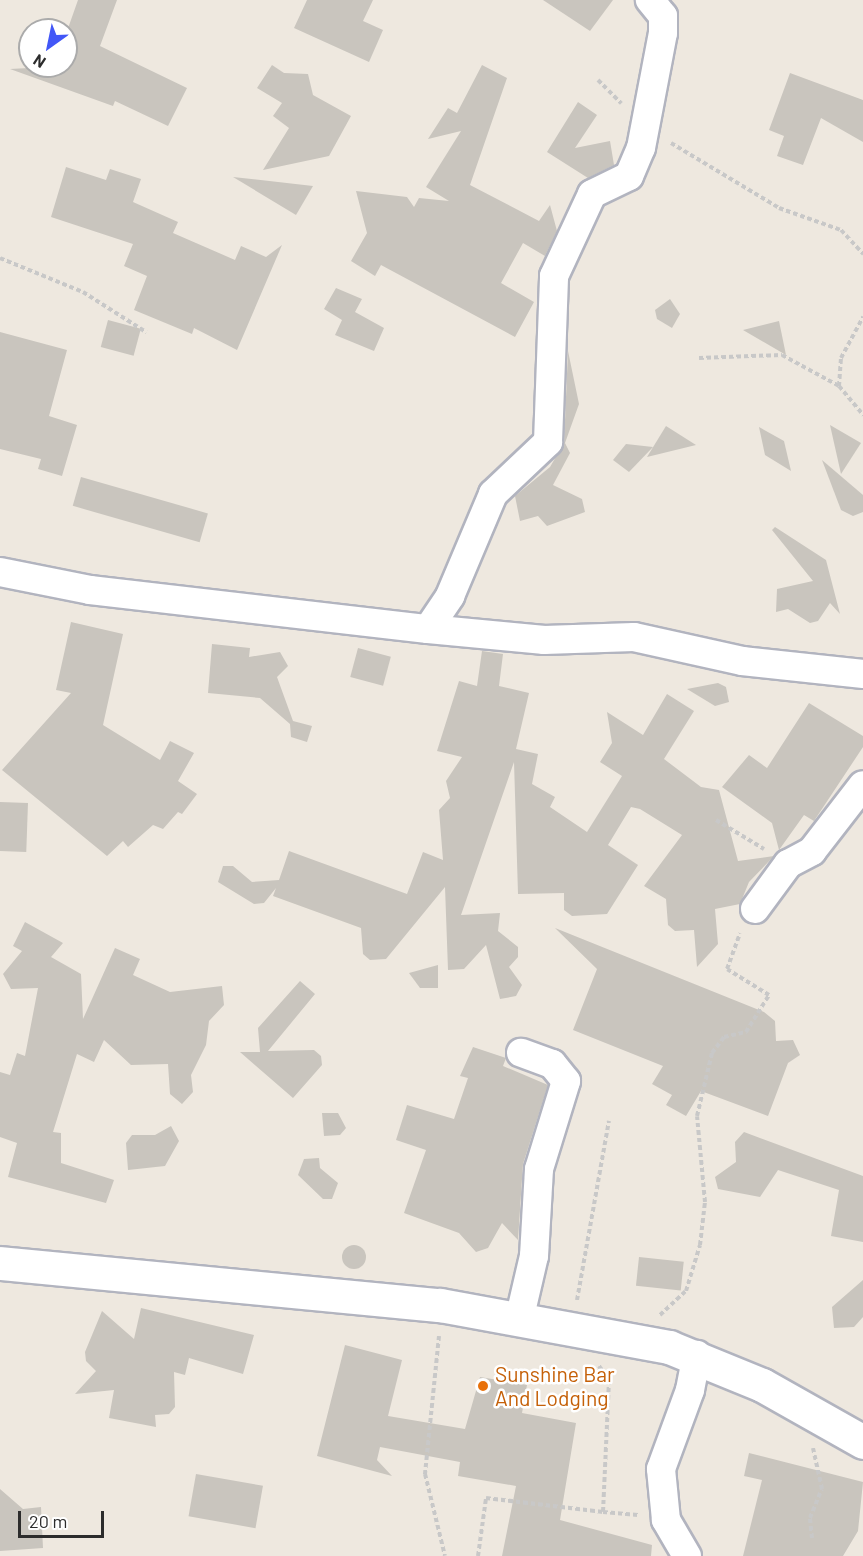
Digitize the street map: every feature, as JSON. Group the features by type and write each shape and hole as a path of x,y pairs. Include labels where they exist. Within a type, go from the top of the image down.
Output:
{"street":[{"path":"429,629 450,596 494,494 548,442 558,260 592,194 633,170 647,129 663,33 663,16 650,0"},
{"path":"0,572 90,590 429,629 544,640 634,637 742,661 863,674"},
{"path":"755,909 788,864 812,851 863,785"},
{"path":"520,1316 534,1256 539,1169 566,1081 552,1064 521,1053"},
{"path":"0,1263 440,1305 520,1316 697,1355 762,1385 863,1442"},
{"path":"687,1556 666,1520 661,1469 684,1410 697,1355"}],"path":[{"path":"598,80 647,129 779,208 841,230 863,254"},
{"path":"0,258 83,292 146,332"},
{"path":"839,386 841,358 863,317"},
{"path":"699,358 782,356 839,386 863,415"},
{"path":"716,820 788,864"},
{"path":"639,1342 686,1291 700,1245 705,1202 697,1116 712,1053 724,1038 746,1032 769,995 727,969 735,940 755,909"},
{"path":"440,1305 439,1377 425,1474 445,1556"},
{"path":"806,1438 822,1489 810,1518 812,1538"},
{"path":"478,1556 486,1498 603,1512"}],"building":[{"path":"78,0 117,0 100,46 187,88 168,126 115,101 113,106 35,78 78,78 78,18 72,18"},
{"path":"307,0 373,0 363,21 383,30 369,62 294,28"},
{"path":"543,0 613,0 590,31"},
{"path":"272,65 284,73 308,74 313,95 351,116 329,156 263,170 289,128 273,116 282,103 257,88"},
{"path":"482,65 507,78 470,185 539,221 550,205 557,231 545,256 523,243 501,283 534,302 515,337 381,265 375,276 351,261 367,233 356,191 407,197 414,207 419,198 449,201 426,187 461,131 428,139 448,108 457,113"},
{"path":"790,73 863,100 863,142 821,118 803,165 777,156 784,136 769,130"},
{"path":"578,102 597,115 575,148 610,141 614,165 588,178 547,152"},
{"path":"66,167 106,180 110,169 141,179 133,202 178,222 173,233 235,260 241,246 266,257 282,245 237,350 194,328 192,334 134,310 147,276 124,266 133,244 51,217"},
{"path":"233,177 313,186 296,215"},
{"path":"336,288 362,299 355,312 384,328 374,351 335,335 342,320 324,309"},
{"path":"670,299 680,314 672,328 657,319 655,310"},
{"path":"108,320 141,329 134,356 101,347"},
{"path":"779,321 786,355 743,330"},
{"path":"0,332 67,350 49,416 77,425 62,476 38,469 41,459 0,449"},
{"path":"568,351 579,404 565,443 570,453 553,485 582,499 585,512 547,526 538,516 520,521 515,496 550,467 564,443"},
{"path":"830,425 861,443 841,474"},
{"path":"666,426 696,445 647,457"},
{"path":"759,427 784,441 791,471 765,455"},
{"path":"626,444 653,447 629,472 613,460"},
{"path":"822,460 863,495 863,512 853,516 841,510"},
{"path":"81,477 208,513 200,542 73,506"},
{"path":"775,527 826,560 840,614 830,603 818,621 810,623 788,609 776,612 777,589 813,581 772,530"},
{"path":"71,622 123,634 103,725 160,760 170,741 194,753 178,781 197,794 182,814 178,812 163,829 153,825 128,847 123,841 107,856 2,770 71,693 56,690"},
{"path":"212,644 250,648 249,657 280,652 288,666 277,677 293,721 312,726 307,742 291,737 290,724 260,698 208,693"},
{"path":"358,648 391,657 383,686 350,677"},
{"path":"482,651 503,654 499,686 529,693 516,749 538,754 532,784 555,797 550,807 587,832 622,776 600,762 612,743 607,712 643,735 667,694 694,711 664,759 701,787 719,790 738,861 774,856 749,882 740,904 715,909 718,944 697,967 694,930 675,931 668,925 666,899 644,886 682,835 640,809 631,807 608,845 638,865 607,914 572,916 564,910 564,893 518,894 514,762 461,915 500,913 498,931 518,947 518,957 509,967 522,985 516,996 500,999 486,945 464,969 448,970 445,887 386,959 370,960 363,954 361,928 273,896 276,888 264,903 254,904 218,882 223,866 233,866 252,882 279,880 289,851 407,894 423,852 443,860 439,810 450,798 446,781 462,757 437,751 459,681 477,686"},
{"path":"718,683 726,687 729,702 715,706 687,689"},
{"path":"809,703 863,736 863,747 814,821 804,815 779,850 772,823 722,787 749,755 767,768"},
{"path":"0,802 28,803 26,852 0,851"},
{"path":"25,922 63,943 51,957 81,974 83,1019 115,948 140,959 133,975 170,992 222,986 224,1005 209,1021 206,1045 191,1075 193,1092 182,1104 170,1094 168,1064 131,1065 104,1040 94,1062 77,1054 53,1132 61,1133 61,1163 114,1180 106,1203 8,1177 17,1143 0,1137 0,1072 10,1075 17,1053 25,1056 38,988 11,989 3,974 22,951 13,946"},
{"path":"555,928 764,1012 775,1021 776,1041 793,1040 800,1055 788,1063 768,1116 701,1091 686,1116 666,1105 672,1095 652,1084 663,1066 573,1030 597,969"},
{"path":"438,965 438,988 420,988 409,973"},
{"path":"300,981 315,994 268,1051 314,1050 321,1056 322,1065 293,1098 240,1052 260,1052 258,1028"},
{"path":"473,1047 506,1058 503,1066 548,1085 523,1164 518,1240 502,1223 488,1248 476,1252 459,1233 404,1213 426,1150 396,1140 407,1105 454,1119 468,1078 460,1076"},
{"path":"322,1113 338,1113 346,1128 340,1135 324,1136"},
{"path":"171,1126 179,1141 165,1166 128,1170 126,1143 132,1135 155,1135"},
{"path":"744,1132 863,1176 863,1242 831,1236 839,1190 778,1170 760,1197 718,1189 715,1177 736,1162 735,1142"},
{"path":"319,1158 320,1168 338,1183 332,1199 323,1199 298,1175 304,1159"},
{"path":"354,1245 362,1249 366,1257 362,1265 354,1269 346,1265 342,1257 346,1249"},
{"path":"639,1257 684,1262 681,1291 636,1286"},
{"path":"863,1280 863,1317 854,1327 834,1328 832,1307"},
{"path":"141,1308 254,1335 243,1374 189,1358 185,1375 174,1372 175,1407 169,1414 155,1415 156,1427 109,1418 114,1390 75,1394 96,1371 86,1361 85,1352 102,1311 134,1339"},
{"path":"345,1345 402,1360 388,1416 465,1429 480,1377 527,1385 522,1413 576,1423 560,1520 652,1545 651,1556 502,1556 516,1486 458,1476 460,1462 380,1447 377,1460 392,1476 317,1456"},
{"path":"749,1453 863,1482 858,1531 843,1556 743,1556 762,1480 744,1476"},
{"path":"196,1474 263,1486 256,1528 189,1516"},
{"path":"0,1489 23,1509 41,1507 43,1548 0,1551"}],"place":[{"name":"Sunshine Bar And Lodging","path":"483,1386"}]}
